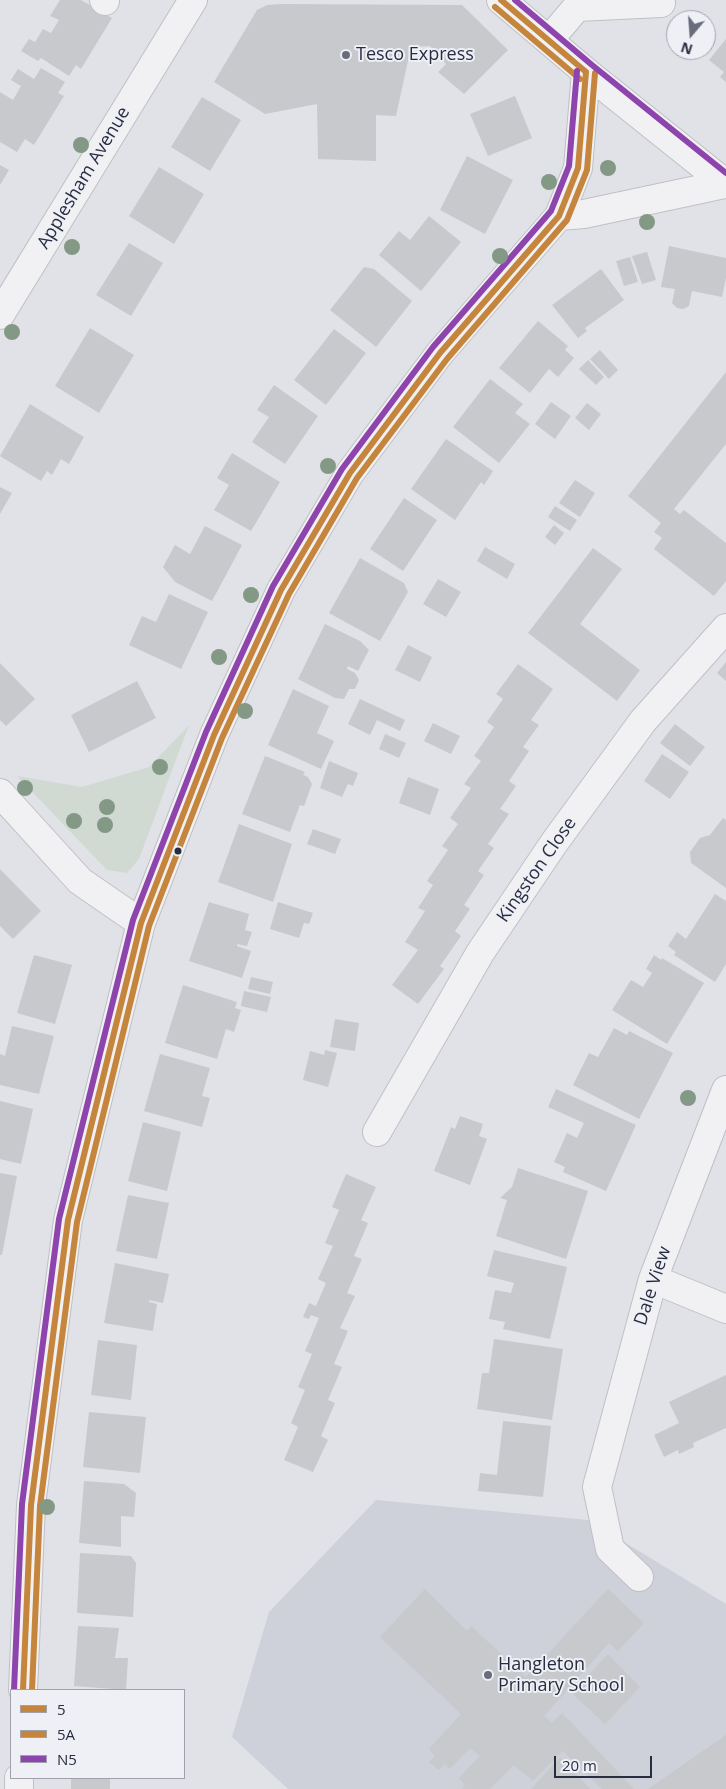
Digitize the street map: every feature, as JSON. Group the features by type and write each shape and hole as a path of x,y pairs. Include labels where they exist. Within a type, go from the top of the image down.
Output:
{"street":[{"name":"Applesham Avenue","path":"0,315 193,0"},
{"path":"501,0 586,72 726,184"},
{"path":"549,40 577,7 661,3"},
{"path":"23,1689 31,1505 68,1220 141,923 214,735 281,590 325,515 350,473 440,353 559,216 578,168 586,72"},
{"path":"559,216 584,214 726,184"},
{"name":"Kingston Close","path":"377,1132 480,953 554,843 643,721 726,628"},
{"path":"0,793 80,881 141,923"},
{"name":"Dale View","path":"639,1577 610,1549 597,1487 653,1279 726,1090"},
{"path":"653,1279 726,1309"}],"shaded area":[{"path":"189,725 139,859 127,873 107,870 17,776 82,787 149,767"},
{"name":"Hangleton Primary School","path":"376,1500 588,1520 726,1604 726,1789 288,1789 232,1737 269,1612"}],"building":[{"path":"60,0 81,0 112,18 81,69 76,65 69,76 41,58 38,61 21,51 29,39 35,42 43,29 51,33 59,20 50,16"},
{"path":"267,5 462,5 508,50 464,94 438,72 446,64 430,46 411,47 396,116 376,115 376,161 318,159 317,104 265,114 214,82 257,10"},
{"path":"726,39 726,82 720,77 724,72 709,60 716,60 716,51"},
{"path":"41,68 65,82 58,93 64,96 34,145 25,139 17,152 0,142 0,92 13,100 21,86 11,80 18,69 34,79"},
{"path":"515,96 532,138 488,156 470,114"},
{"path":"202,97 241,120 210,171 171,147"},
{"path":"467,156 513,180 485,234 440,210"},
{"path":"0,165 9,170 0,185"},
{"path":"159,167 204,194 174,244 129,216"},
{"path":"429,216 461,242 421,291 379,255 399,231 410,240"},
{"path":"129,243 163,263 131,316 96,295"},
{"path":"669,246 726,258 726,278 722,297 692,291 689,306 683,309 677,308 672,303 675,289 661,287"},
{"path":"647,252 656,280 642,284 632,256"},
{"path":"630,257 638,282 624,286 616,261"},
{"path":"364,267 374,269 412,301 376,347 330,310"},
{"path":"601,269 624,300 585,328 587,331 578,338 552,305"},
{"path":"538,321 568,346 565,350 574,358 558,377 549,369 530,393 499,368"},
{"path":"90,328 134,355 99,413 55,386"},
{"path":"334,329 366,353 326,405 294,380"},
{"path":"600,350 618,370 609,379 590,359"},
{"path":"588,360 604,377 596,385 579,369"},
{"path":"726,372 726,444 674,509 680,514 684,510 726,543 726,581 714,596 654,549 662,538 654,532 661,523 628,496"},
{"path":"490,379 523,404 515,413 530,424 499,463 453,427"},
{"path":"274,385 318,416 285,464 252,442 269,417 257,410"},
{"path":"551,402 571,416 555,439 535,424"},
{"path":"587,403 601,414 589,430 575,418"},
{"path":"30,404 84,437 69,464 61,459 52,475 47,471 41,481 0,456"},
{"path":"446,439 493,471 484,485 481,482 455,520 411,489"},
{"path":"232,453 280,482 251,531 214,510 229,485 217,478"},
{"path":"575,480 595,493 580,517 559,503"},
{"path":"0,487 12,493 0,514"},
{"path":"404,498 437,520 403,571 370,549"},
{"path":"555,506 577,520 570,531 548,517"},
{"path":"554,525 564,533 555,545 545,537"},
{"path":"205,526 242,545 212,601 175,582 163,567 175,545 190,554"},
{"path":"485,547 515,564 507,579 477,561"},
{"path":"593,548 622,569 580,624 640,670 617,701 528,633"},
{"path":"360,558 404,583 408,592 380,641 329,613"},
{"path":"438,579 461,592 446,617 423,604"},
{"path":"169,594 208,612 181,669 129,645 142,616 156,622"},
{"path":"325,624 360,641 369,650 358,671 348,666 347,669 355,673 359,680 355,689 349,689 344,699 335,698 298,679"},
{"path":"408,645 432,657 420,682 395,670"},
{"path":"726,662 726,681 717,673"},
{"path":"0,663 35,699 6,726 0,720"},
{"path":"518,664 553,689 531,720 539,725 523,747 529,751 509,781 516,786 500,809 509,814 488,844 494,848 478,871 484,875 464,905 470,909 455,931 461,936 440,966 444,969 418,1004 392,985 418,950 405,942 425,911 418,908 433,885 427,881 448,850 442,846 458,824 450,818 471,788 464,784 481,761 474,756 494,727 487,722 503,699 496,694"},
{"path":"137,681 156,718 89,752 71,715"},
{"path":"293,689 329,706 317,733 334,741 321,769 268,745"},
{"path":"360,699 405,720 400,731 377,720 370,735 348,724"},
{"path":"433,723 460,736 451,754 424,741"},
{"path":"675,724 705,747 690,766 660,743"},
{"path":"385,734 406,743 399,758 379,749"},
{"path":"662,754 689,772 670,799 644,781"},
{"path":"265,756 305,772 303,775 308,777 312,784 304,806 300,805 290,832 242,814"},
{"path":"329,761 358,773 353,786 348,784 342,797 320,788"},
{"path":"408,777 439,789 430,815 399,803"},
{"path":"723,818 726,820 726,888 691,863 690,852 700,838 710,835"},
{"path":"239,824 292,844 273,902 218,882"},
{"path":"313,829 341,839 335,854 307,844"},
{"path":"0,869 41,911 13,939 0,926"},
{"path":"715,894 726,901 726,964 715,982 674,955 676,952 668,946 677,932 686,939"},
{"path":"209,902 249,914 245,930 252,932 247,946 237,944 237,946 251,951 242,978 189,961"},
{"path":"278,902 313,913 309,924 304,923 299,938 270,929"},
{"path":"34,955 72,965 55,1024 17,1013"},
{"path":"654,955 704,983 667,1044 612,1010 631,980 643,987 652,973 646,969"},
{"path":"251,977 273,982 270,994 248,989"},
{"path":"183,985 237,1002 235,1008 241,1010 234,1032 226,1029 217,1059 165,1043"},
{"path":"244,991 271,997 267,1012 241,1006"},
{"path":"335,1019 359,1023 355,1051 330,1047"},
{"path":"12,1026 54,1036 39,1094 0,1085 0,1054 5,1056"},
{"path":"614,1028 627,1035 629,1031 673,1053 639,1119 573,1085 589,1053 598,1057"},
{"path":"325,1050 337,1053 328,1087 303,1080 310,1051 324,1055"},
{"path":"160,1054 210,1068 202,1096 210,1098 202,1127 144,1111"},
{"path":"556,1089 636,1125 606,1191 563,1172 565,1167 554,1162 567,1133 577,1138 584,1123 548,1107"},
{"path":"0,1101 33,1109 21,1164 0,1159"},
{"path":"460,1116 483,1124 479,1136 487,1139 470,1185 434,1171 451,1127 455,1129"},
{"path":"143,1122 181,1132 167,1191 128,1181"},
{"path":"518,1168 588,1191 566,1259 496,1236 507,1200 500,1198 512,1187"},
{"path":"0,1173 17,1176 2,1255 0,1255"},
{"path":"346,1174 376,1187 361,1220 368,1223 354,1256 362,1259 347,1293 355,1296 340,1328 348,1331 334,1364 342,1367 328,1400 335,1403 321,1436 328,1440 313,1472 284,1460 298,1427 291,1423 305,1390 298,1387 312,1354 305,1351 319,1318 311,1315 309,1319 303,1317 309,1303 316,1306 326,1283 318,1279 333,1246 325,1243 339,1210 332,1207"},
{"path":"128,1195 169,1203 157,1259 116,1251"},
{"path":"494,1250 567,1267 550,1339 503,1329 505,1322 489,1319 495,1290 511,1293 514,1283 487,1276"},
{"path":"115,1263 169,1274 163,1303 149,1300 149,1302 157,1304 153,1331 104,1323"},
{"path":"494,1339 563,1349 552,1420 477,1409 482,1373 489,1373"},
{"path":"98,1340 137,1345 131,1400 91,1395"},
{"path":"726,1375 726,1428 693,1443 694,1447 679,1454 678,1450 664,1457 654,1435 679,1423 669,1402"},
{"path":"89,1412 146,1417 140,1473 83,1467"},
{"path":"503,1421 551,1426 543,1497 478,1491 480,1473 497,1475"},
{"path":"84,1481 124,1484 136,1493 134,1517 121,1516 121,1547 79,1543"},
{"path":"80,1553 131,1556 136,1563 133,1617 77,1613"},
{"path":"425,1589 467,1631 471,1626 526,1677 608,1589 644,1623 618,1651 609,1643 544,1716 552,1723 562,1713 634,1789 602,1789 563,1751 533,1781 514,1765 490,1789 462,1789 465,1785 459,1778 480,1756 470,1748 450,1769 444,1764 439,1770 429,1762 435,1756 429,1749 461,1714 380,1637"},
{"path":"78,1626 119,1628 115,1658 128,1658 126,1689 74,1686"},
{"path":"608,1654 640,1687 605,1724 572,1693"},
{"path":"726,1735 726,1789 648,1789"},
{"path":"560,1757 590,1789 531,1789"},
{"path":"71,1779 110,1779 110,1789 71,1789"}],"transit line":[{"name":"5","path":"501,0 586,72"},
{"name":"N5","path":"515,0 726,173"},
{"name":"5A","path":"495,7 580,79"},
{"name":"N5","path":"14,1689 22,1504 59,1219 133,920 206,732 273,586 342,469 433,347 551,211 569,166 577,71"},
{"name":"5","path":"23,1689 31,1505 68,1220 141,923 214,735 281,590 350,473 440,353 559,216 578,168 586,72"},
{"name":"5A","path":"32,1689 40,1506 77,1222 149,926 222,738 289,594 357,478 447,359 567,220 587,170 595,73"}],"place":[{"name":"Tesco Express","path":"346,55"},
{"name":"Hangleton Primary School","path":"488,1675"}]}
